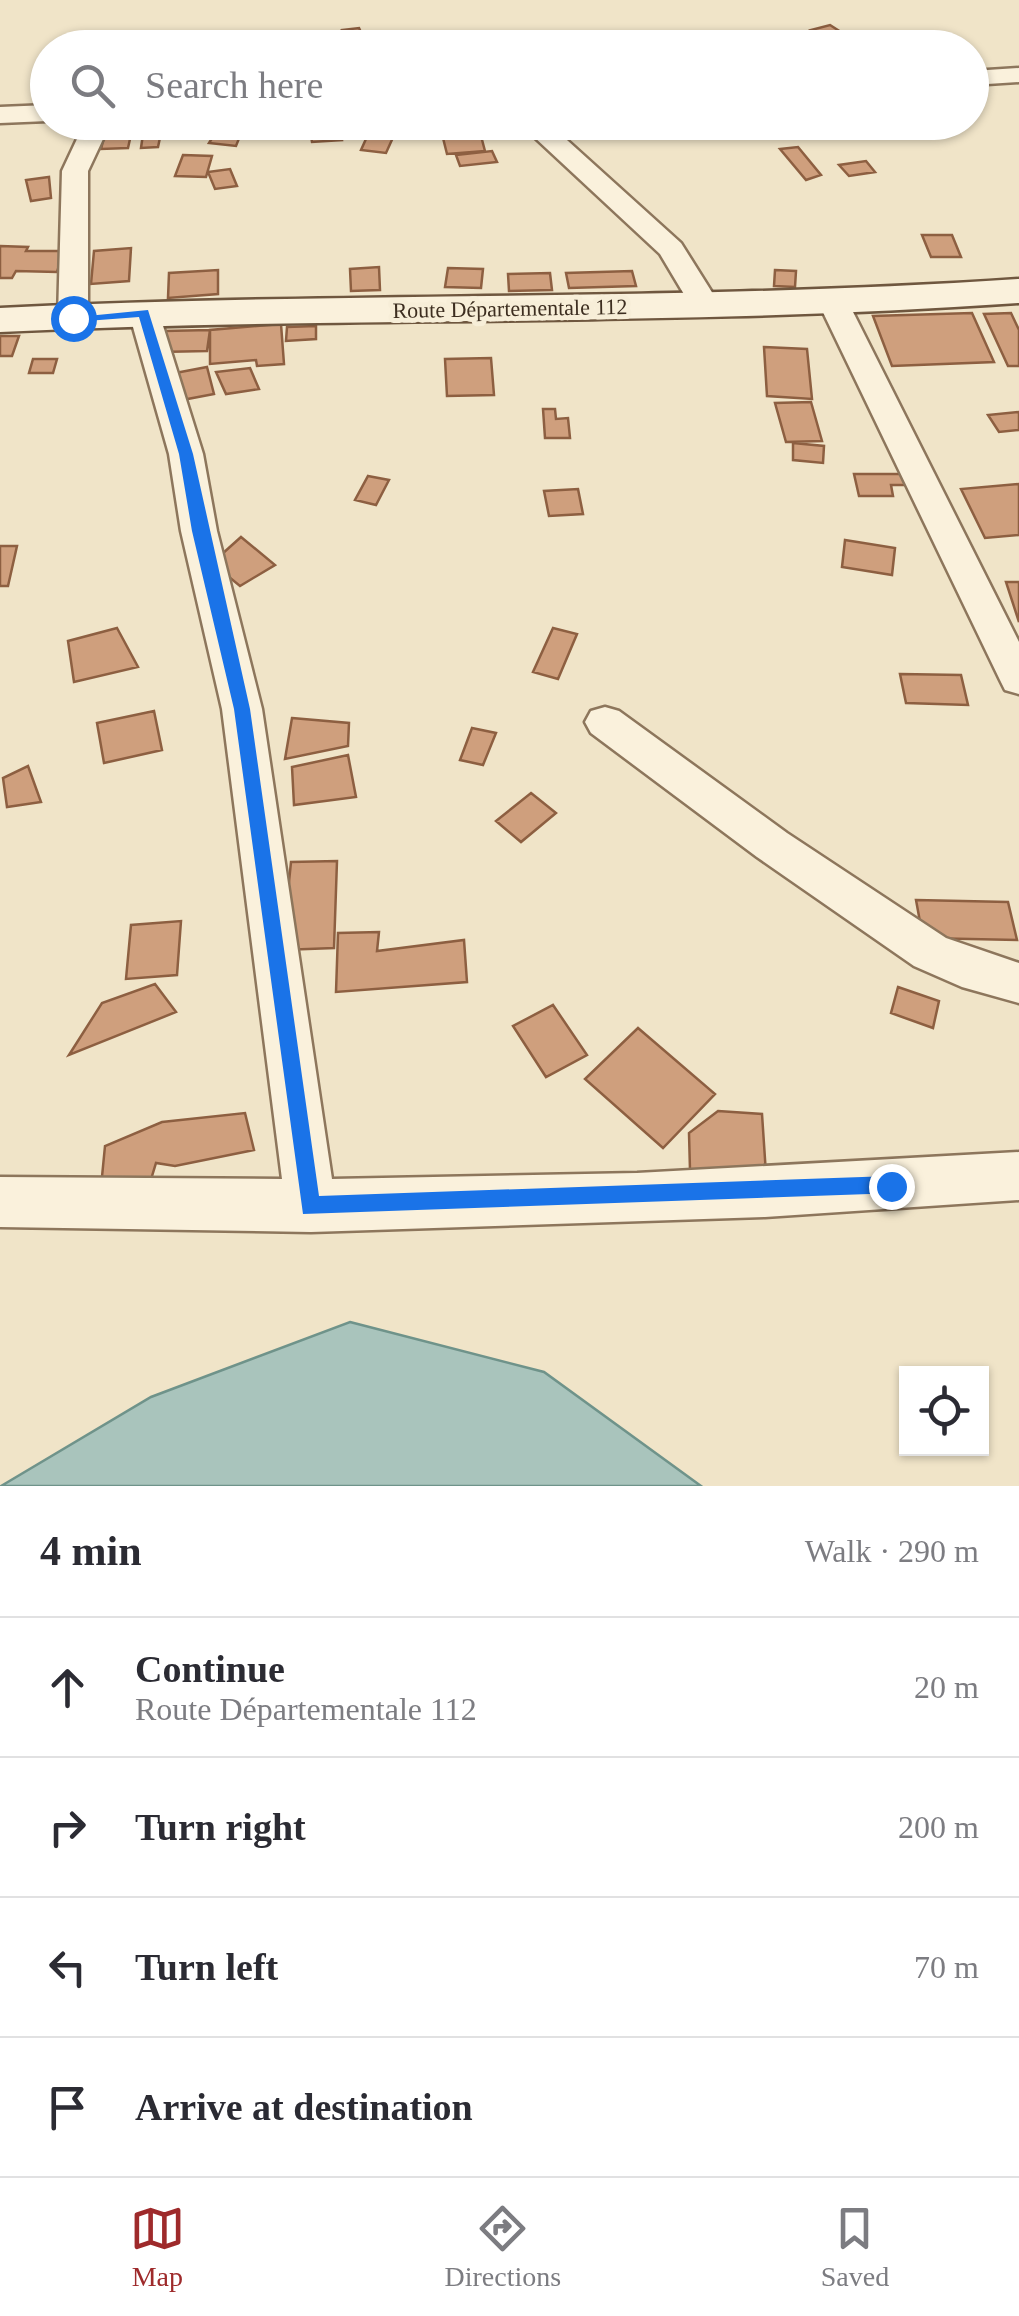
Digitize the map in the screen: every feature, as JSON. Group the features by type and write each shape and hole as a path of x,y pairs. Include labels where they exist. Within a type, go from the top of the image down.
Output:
{"main road":[{"name":"Route Départementale 112","path":"0,320 144,313 834,304 1019,291"}],"street":[{"path":"989,77 1019,75"},
{"path":"0,115 30,114"},
{"path":"73,318 75,171 90,140"},
{"path":"551,140 671,249 706,305"},
{"path":"834,304 1019,680"},
{"path":"144,313 186,454 199,531 242,709 310,1207"},
{"path":"605,722 676,778 930,952 962,968 1019,983"},
{"path":"0,1202 310,1207 891,1186 1019,1176"}],"water":[{"path":"350,1322 544,1372 701,1486 1,1486 151,1397"}],"building":[{"path":"830,25 838,30 811,30"},
{"path":"103,140 130,140 128,148 101,149"},
{"path":"142,140 160,140 158,147 141,148"},
{"path":"211,140 238,140 236,146 209,143"},
{"path":"366,140 392,140 386,153 361,150"},
{"path":"444,140 482,140 485,151 447,154"},
{"path":"798,147 821,175 806,180 780,149"},
{"path":"492,151 497,162 460,166 456,155"},
{"path":"183,155 212,156 206,177 175,176"},
{"path":"866,161 875,172 849,176 839,165"},
{"path":"230,169 237,186 215,189 208,172"},
{"path":"49,177 51,198 31,201 26,180"},
{"path":"922,235 952,235 961,257 931,257"},
{"path":"0,246 64,251 57,272 16,271 12,278 0,278"},
{"path":"131,248 129,281 91,284 94,251"},
{"path":"379,267 380,290 351,291 350,269"},
{"path":"448,268 483,269 481,288 445,287"},
{"path":"218,270 218,294 168,298 169,273"},
{"path":"775,270 796,271 795,287 774,286"},
{"path":"632,271 636,286 569,288 566,273"},
{"path":"550,273 552,290 509,291 508,274"},
{"path":"972,313 994,362 892,366 873,316"},
{"path":"1011,313 1019,330 1019,366 1008,366 984,314"},
{"path":"281,324 284,364 257,366 256,360 210,364 210,330"},
{"path":"316,326 316,339 286,341 287,327"},
{"path":"210,330 207,351 160,352 164,331"},
{"path":"0,336 19,336 12,356 0,356"},
{"path":"764,347 807,349 812,399 767,396"},
{"path":"491,358 494,395 447,396 445,359"},
{"path":"33,359 57,359 53,373 29,373"},
{"path":"207,367 214,394 177,401 170,374"},
{"path":"250,368 259,389 226,394 216,372"},
{"path":"811,402 822,441 786,442 775,403"},
{"path":"543,409 555,409 556,419 568,418 570,438 545,438"},
{"path":"1019,412 1019,430 999,432 988,415"},
{"path":"793,443 824,446 823,463 793,460"},
{"path":"854,474 901,474 907,485 891,485 893,496 859,496"},
{"path":"368,476 389,480 376,505 355,500"},
{"path":"1019,484 1019,535 985,538 961,489"},
{"path":"578,489 583,514 549,516 544,491"},
{"path":"241,537 275,565 240,586 212,563"},
{"path":"845,540 895,548 892,575 842,567"},
{"path":"0,546 17,546 8,586 0,586"},
{"path":"1006,582 1019,582 1019,622"},
{"path":"117,628 138,667 74,682 68,641"},
{"path":"553,628 577,634 558,679 533,672"},
{"path":"900,674 961,675 968,705 906,703"},
{"path":"154,711 162,750 104,763 97,723"},
{"path":"292,718 349,723 348,746 285,759"},
{"path":"472,728 496,733 483,765 460,760"},
{"path":"348,755 356,797 294,805 292,767"},
{"path":"28,766 41,802 7,807 3,778"},
{"path":"531,793 556,813 521,842 496,821"},
{"path":"337,861 334,948 282,950 291,862"},
{"path":"916,900 1008,902 1017,940 923,938"},
{"path":"181,921 177,975 126,979 131,925"},
{"path":"379,932 377,951 464,940 467,982 336,992 338,933"},
{"path":"155,984 176,1012 69,1055 102,1003"},
{"path":"898,987 939,1001 933,1028 891,1013"},
{"path":"553,1005 587,1055 546,1077 513,1026"},
{"path":"638,1028 715,1094 663,1148 585,1079"},
{"path":"718,1111 762,1114 766,1174 690,1170 689,1133"},
{"path":"245,1113 254,1150 175,1166 156,1163 149,1186 101,1187 105,1146 162,1122"}],"route":[{"path":"73,318 144,313 186,454 199,531 242,709 310,1207 891,1186"}]}
